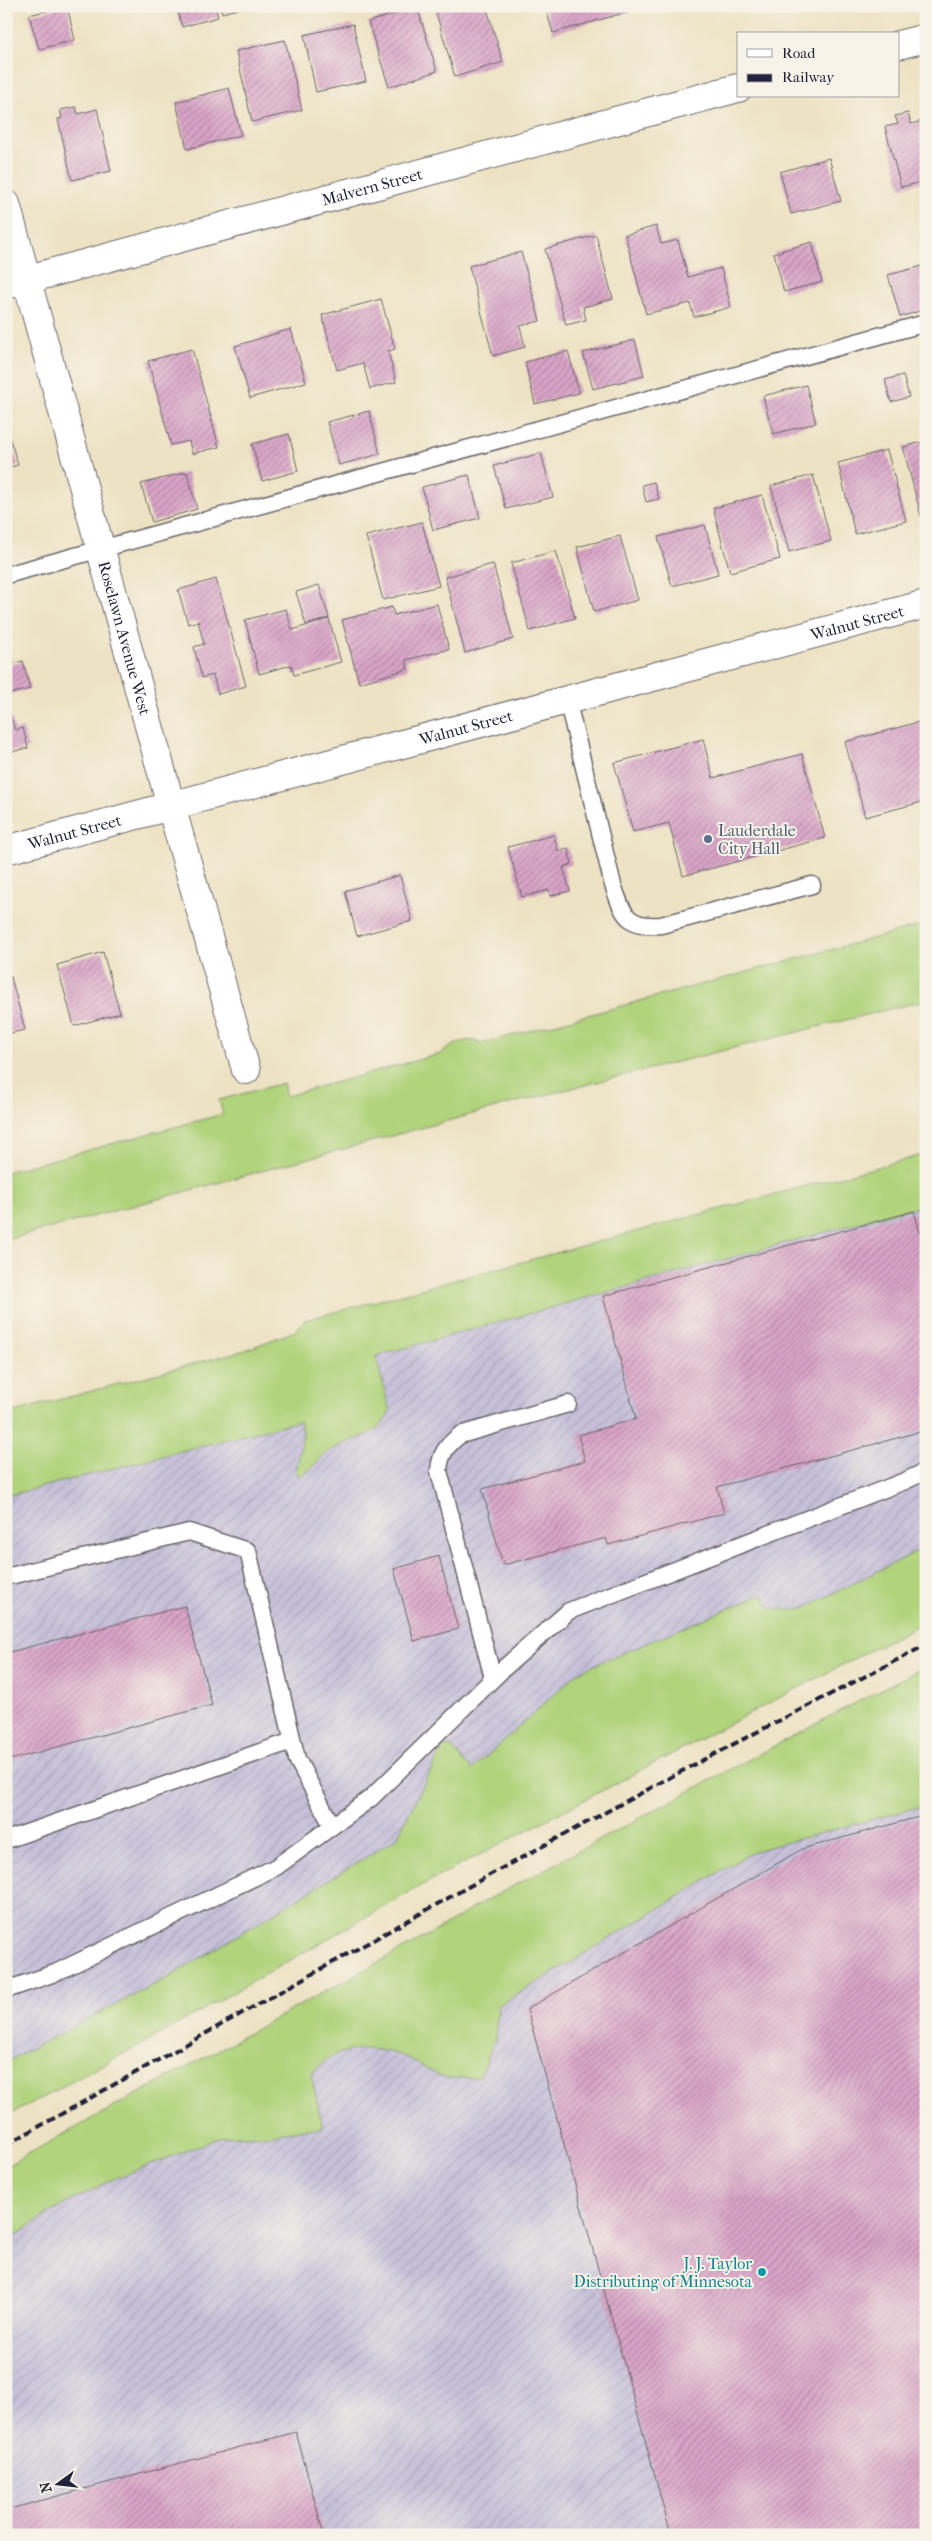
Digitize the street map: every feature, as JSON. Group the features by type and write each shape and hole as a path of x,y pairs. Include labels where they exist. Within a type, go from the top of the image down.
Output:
{"street":[{"path":"900,44 926,38"},
{"name":"Malvern Street","path":"16,282 737,88"},
{"name":"Roselawn Avenue West","path":"6,204 16,282 101,550 246,1070"},
{"name":"Walnut Street","path":"6,850 926,604"}],"lane":[{"path":"6,575 926,323"},
{"path":"567,700 613,885 620,904 629,919 642,926 661,924 812,885"},
{"path":"494,1678 439,1471 440,1462 449,1444 460,1436 568,1404"},
{"path":"6,1990 55,1973 276,1867 371,1798 494,1678 569,1611 926,1471"},
{"path":"6,1578 189,1532 248,1551 297,1759 332,1826"},
{"path":"6,1840 292,1741"}],"shaded area":[{"path":"926,1204 926,1547 806,1607 795,1610 770,1608 763,1594 578,1672 472,1771 450,1746 440,1752 396,1839 169,1977 6,2062 6,1496 299,1421 303,1433 296,1473 314,1467 330,1450 375,1432 390,1410 375,1356"},
{"path":"926,1805 926,2535 6,2535 6,2243 53,2210 116,2178 222,2137 265,2135 323,2127 311,2075 317,2066 343,2052 375,2048 407,2058 442,2077 495,2040 498,2006 754,1851"}],"green space":[{"path":"926,924 926,1000 525,1100 6,1240 6,1172 223,1114 219,1100 283,1083 286,1096 440,1054 460,1042 477,1041 484,1043"},
{"path":"926,1154 926,1204 376,1356 390,1411 385,1420 373,1431 331,1450 312,1468 298,1476 296,1473 303,1434 299,1421 6,1496 6,1414 245,1350 295,1331 305,1320"},
{"path":"926,1547 926,1621 424,1884 155,2037 6,2117 6,2062 169,1977 396,1839 443,1747 450,1746 472,1770 578,1672 763,1594 770,1608 795,1610 806,1607"},
{"path":"926,1666 926,1805 754,1851 498,2006 495,2040 479,2077 454,2078 440,2076 406,2057 381,2050 355,2050 330,2057 311,2075 323,2127 265,2135 222,2137 116,2178 53,2210 6,2243 6,2166 433,1933 491,1898"}],"building":[{"path":"67,6 75,40 39,49 29,15"},
{"path":"176,6 215,6 218,17 182,27"},
{"path":"220,6 244,6 245,7 222,13"},
{"path":"434,6 486,6 503,62 455,77"},
{"path":"545,6 630,6 631,11 553,33"},
{"path":"417,7 437,71 389,87 368,22"},
{"path":"353,24 366,81 316,92 304,35"},
{"path":"285,40 302,110 252,122 236,51"},
{"path":"229,88 241,135 187,149 176,102"},
{"path":"76,107 78,114 97,109 111,171 72,180 58,119 62,118 60,110"},
{"path":"908,113 911,124 926,120 926,181 901,187 885,127 898,124 895,116"},
{"path":"829,158 841,201 791,214 780,172"},
{"path":"656,226 661,244 678,240 688,277 721,268 731,307 694,317 690,303 646,314 625,235"},
{"path":"596,235 613,299 583,307 586,320 566,325 545,249"},
{"path":"812,242 822,282 784,292 774,253"},
{"path":"521,252 540,321 520,326 525,347 493,356 469,266"},
{"path":"926,265 926,309 900,317 888,275"},
{"path":"381,299 395,349 388,351 396,382 370,389 363,363 337,370 322,315"},
{"path":"291,329 306,382 250,398 235,346"},
{"path":"635,340 644,376 593,389 583,353"},
{"path":"192,349 219,447 192,454 189,441 171,445 148,361"},
{"path":"568,351 579,393 535,404 525,362"},
{"path":"903,375 909,397 891,402 885,380"},
{"path":"806,385 816,423 773,434 763,396"},
{"path":"369,411 380,454 339,465 327,422"},
{"path":"6,426 18,465 6,468"},
{"path":"289,434 298,471 262,481 252,444"},
{"path":"926,441 926,514 921,516 903,447"},
{"path":"887,450 906,521 855,534 838,463"},
{"path":"541,453 553,497 506,509 494,466"},
{"path":"187,472 197,509 152,522 141,484"},
{"path":"469,475 480,518 433,530 422,487"},
{"path":"813,475 831,541 789,552 771,486"},
{"path":"654,482 659,499 646,502 642,485"},
{"path":"762,495 780,559 730,572 713,508"},
{"path":"422,522 439,586 383,600 366,536"},
{"path":"705,525 718,574 672,586 658,537"},
{"path":"620,536 638,600 594,612 577,547"},
{"path":"556,551 575,618 530,631 511,563"},
{"path":"493,564 513,639 465,653 445,577"},
{"path":"216,579 246,686 218,694 213,675 202,678 194,647 204,644 198,621 188,624 178,590"},
{"path":"319,585 329,618 306,625 296,592"},
{"path":"437,604 449,649 406,660 408,669 359,683 342,620 392,607 394,615"},
{"path":"286,609 292,630 329,619 341,662 294,675 291,665 259,674 245,620"},
{"path":"23,661 30,689 6,695 6,665"},
{"path":"6,701 15,730 23,728 28,748 6,753"},
{"path":"926,720 926,801 865,817 845,742"},
{"path":"703,739 713,778 802,754 825,838 683,876 669,823 633,832 614,763"},
{"path":"554,835 558,851 568,848 572,864 563,867 570,891 550,896 549,890 522,897 508,847"},
{"path":"400,875 412,921 357,936 345,891"},
{"path":"103,952 120,1013 74,1026 57,965"},
{"path":"11,977 25,1030 6,1034 6,978"},
{"path":"914,1211 926,1254 926,1430 717,1487 724,1513 608,1545 606,1538 503,1565 482,1489 585,1461 578,1435 636,1419 603,1296"},
{"path":"439,1556 458,1629 414,1641 394,1569"},
{"path":"185,1606 212,1705 6,1761 6,1653"},
{"name":"J. J. Taylor Distributing of Minnesota","path":"926,1815 926,2535 671,2535 527,2009 802,1849"},
{"path":"296,2432 324,2535 6,2535 6,2510"}],"railway":[{"path":"6,2145 493,1873 695,1764 926,1645"}],"place":[{"name":"Lauderdale City Hall","path":"708,839"},
{"name":"J. J. Taylor Distributing of Minnesota","path":"762,2272"}]}
